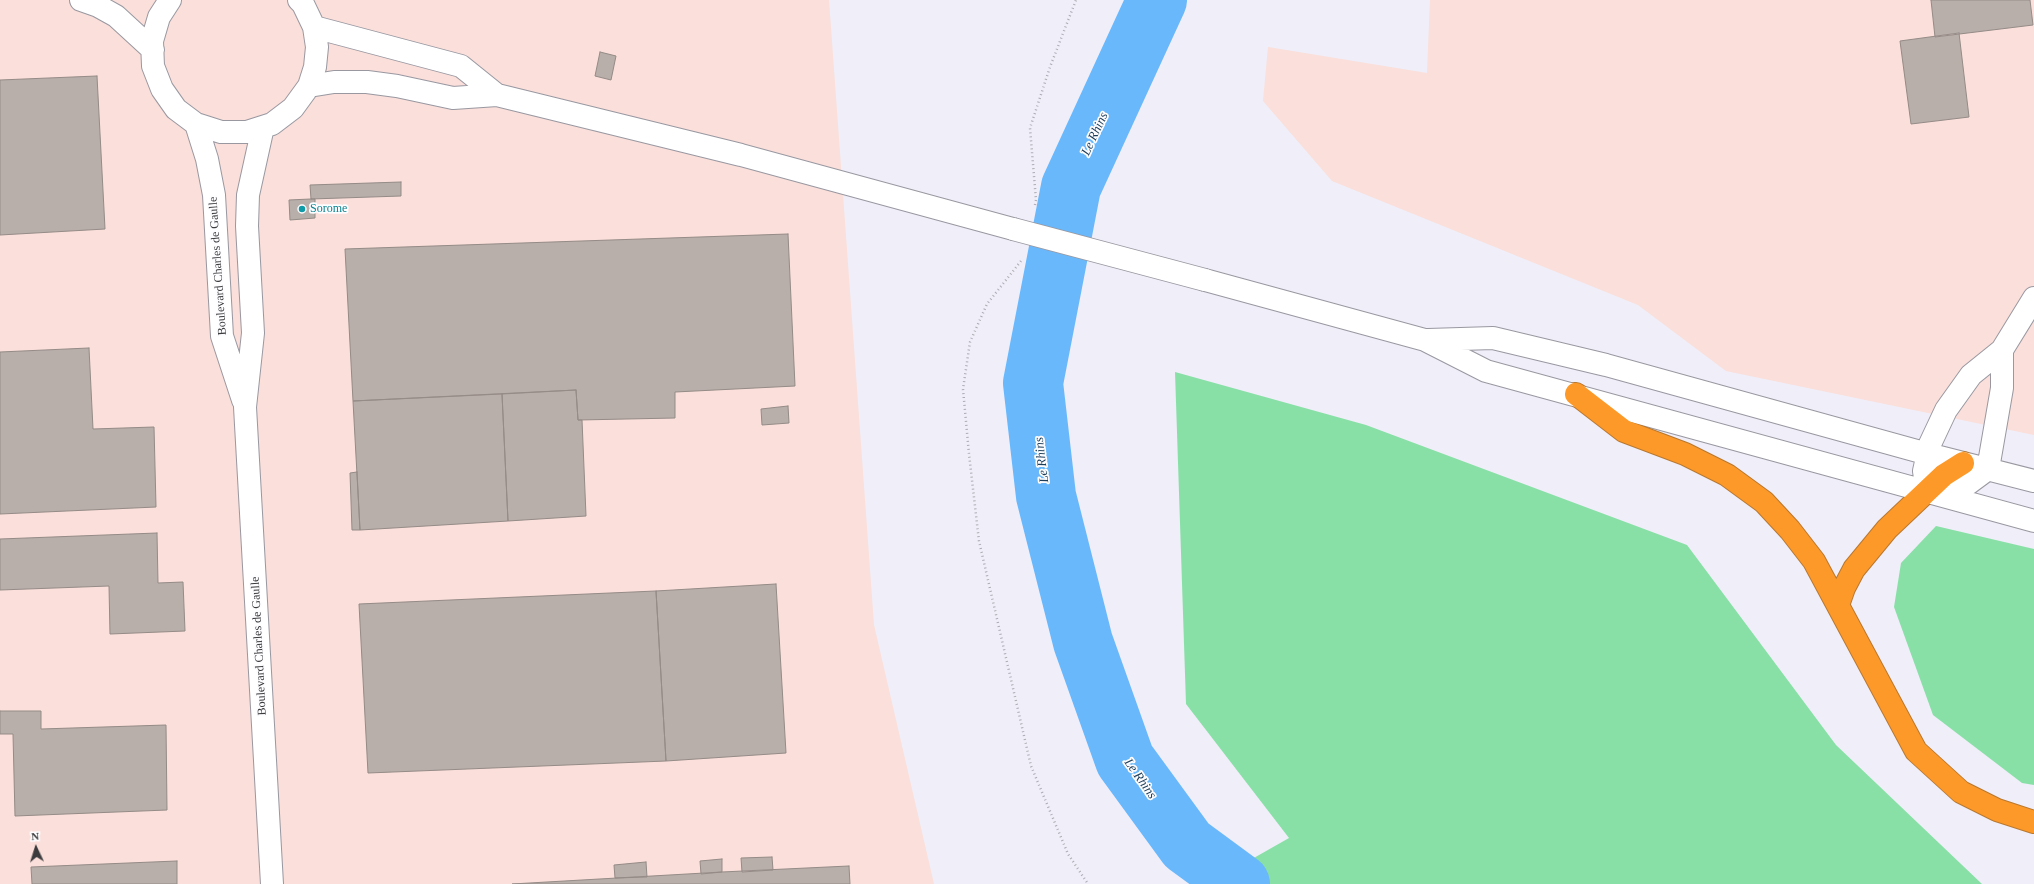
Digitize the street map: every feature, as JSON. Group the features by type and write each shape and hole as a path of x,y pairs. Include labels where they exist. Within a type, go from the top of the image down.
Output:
{"highway":[{"path":"1576,394 1624,431 1685,454 1727,475 1764,502 1790,530 1814,561 1871,670 1916,751 1961,792 1997,810 2034,822"},
{"path":"1838,605 1844,588 1854,569 1887,529 1935,493 1944,474 1963,463"}],"street":[{"path":"81,0 98,6 116,16 153,50"},
{"path":"170,0 159,17 152,41 153,66 162,89 176,109 196,124 221,132 247,132 272,124 293,108 309,86 315,67 317,47 314,27 303,4 299,0"},
{"path":"314,27 461,66 498,95"},
{"path":"309,86 334,82 367,82 397,86 453,98 498,95 741,155 1425,340 1486,371 1576,394 2034,521"},
{"name":"Boulevard Charles de Gaulle","path":"196,124 207,159 214,195 222,336 245,407"},
{"name":"Boulevard Charles de Gaulle","path":"263,127 248,195 247,226 253,334 245,407 272,884"},
{"path":"1935,493 1924,472 1930,444 1946,410 1971,375 2002,350 2034,298"},
{"path":"1425,340 1494,338 1614,367 1928,454 2034,481"},
{"path":"1935,493 1965,486 1988,469 2002,388 2002,350"}],"path":[{"path":"1034,208 1036,200 1030,128 1050,67 1076,0"},
{"path":"1023,254 1021,262 987,304 970,342 963,389 969,454 979,542 1031,766 1068,854 1088,884"}],"shaded area":[{"path":"0,0 829,0 874,625 934,884 0,884"},
{"path":"1430,0 2034,0 2034,435 1726,371 1638,305 1332,181 1263,101 1268,47 1427,73"}],"green space":[{"path":"1175,372 1366,425 1687,545 1836,745 1982,884 1208,884 1289,838 1186,704"},
{"path":"1936,526 2034,549 2034,785 2022,783 1933,715 1894,607 1901,563"}],"building":[{"path":"1931,0 2030,0 2033,25 1935,37"},
{"path":"1959,33 1969,117 1911,124 1900,41"},
{"path":"600,52 616,56 611,80 595,76"},
{"path":"97,76 105,229 0,235 0,80"},
{"path":"401,182 401,196 311,199 310,185"},
{"name":"Sorome","path":"315,199 315,218 290,220 289,200"},
{"path":"788,234 795,386 675,392 675,418 578,420 576,390 353,401 345,249"},
{"path":"89,348 93,429 154,427 156,507 0,514 0,352"},
{"path":"576,390 578,420 582,420 586,516 508,521 502,394"},
{"path":"502,394 508,521 360,530 353,401"},
{"path":"788,406 789,423 762,425 761,409"},
{"path":"357,472 360,530 352,530 350,473"},
{"path":"157,533 158,583 183,582 185,631 110,634 109,586 0,590 0,539"},
{"path":"776,584 786,753 666,761 656,591"},
{"path":"656,591 666,761 368,773 359,604"},
{"path":"0,711 41,711 41,729 166,725 167,810 15,816 13,734 0,734"},
{"path":"772,857 773,870 742,872 741,858"},
{"path":"722,859 722,872 701,874 700,861"},
{"path":"177,861 177,884 32,884 31,867"},
{"path":"646,862 647,877 615,878 614,865"},
{"path":"849,866 850,884 512,884 722,872"}],"waterway":[{"name":"Le Rhins","path":"1157,0 1071,187 1033,383 1046,496 1083,642 1125,760 1187,845 1240,884"}],"place":[{"name":"Sorome","path":"302,209"}]}
